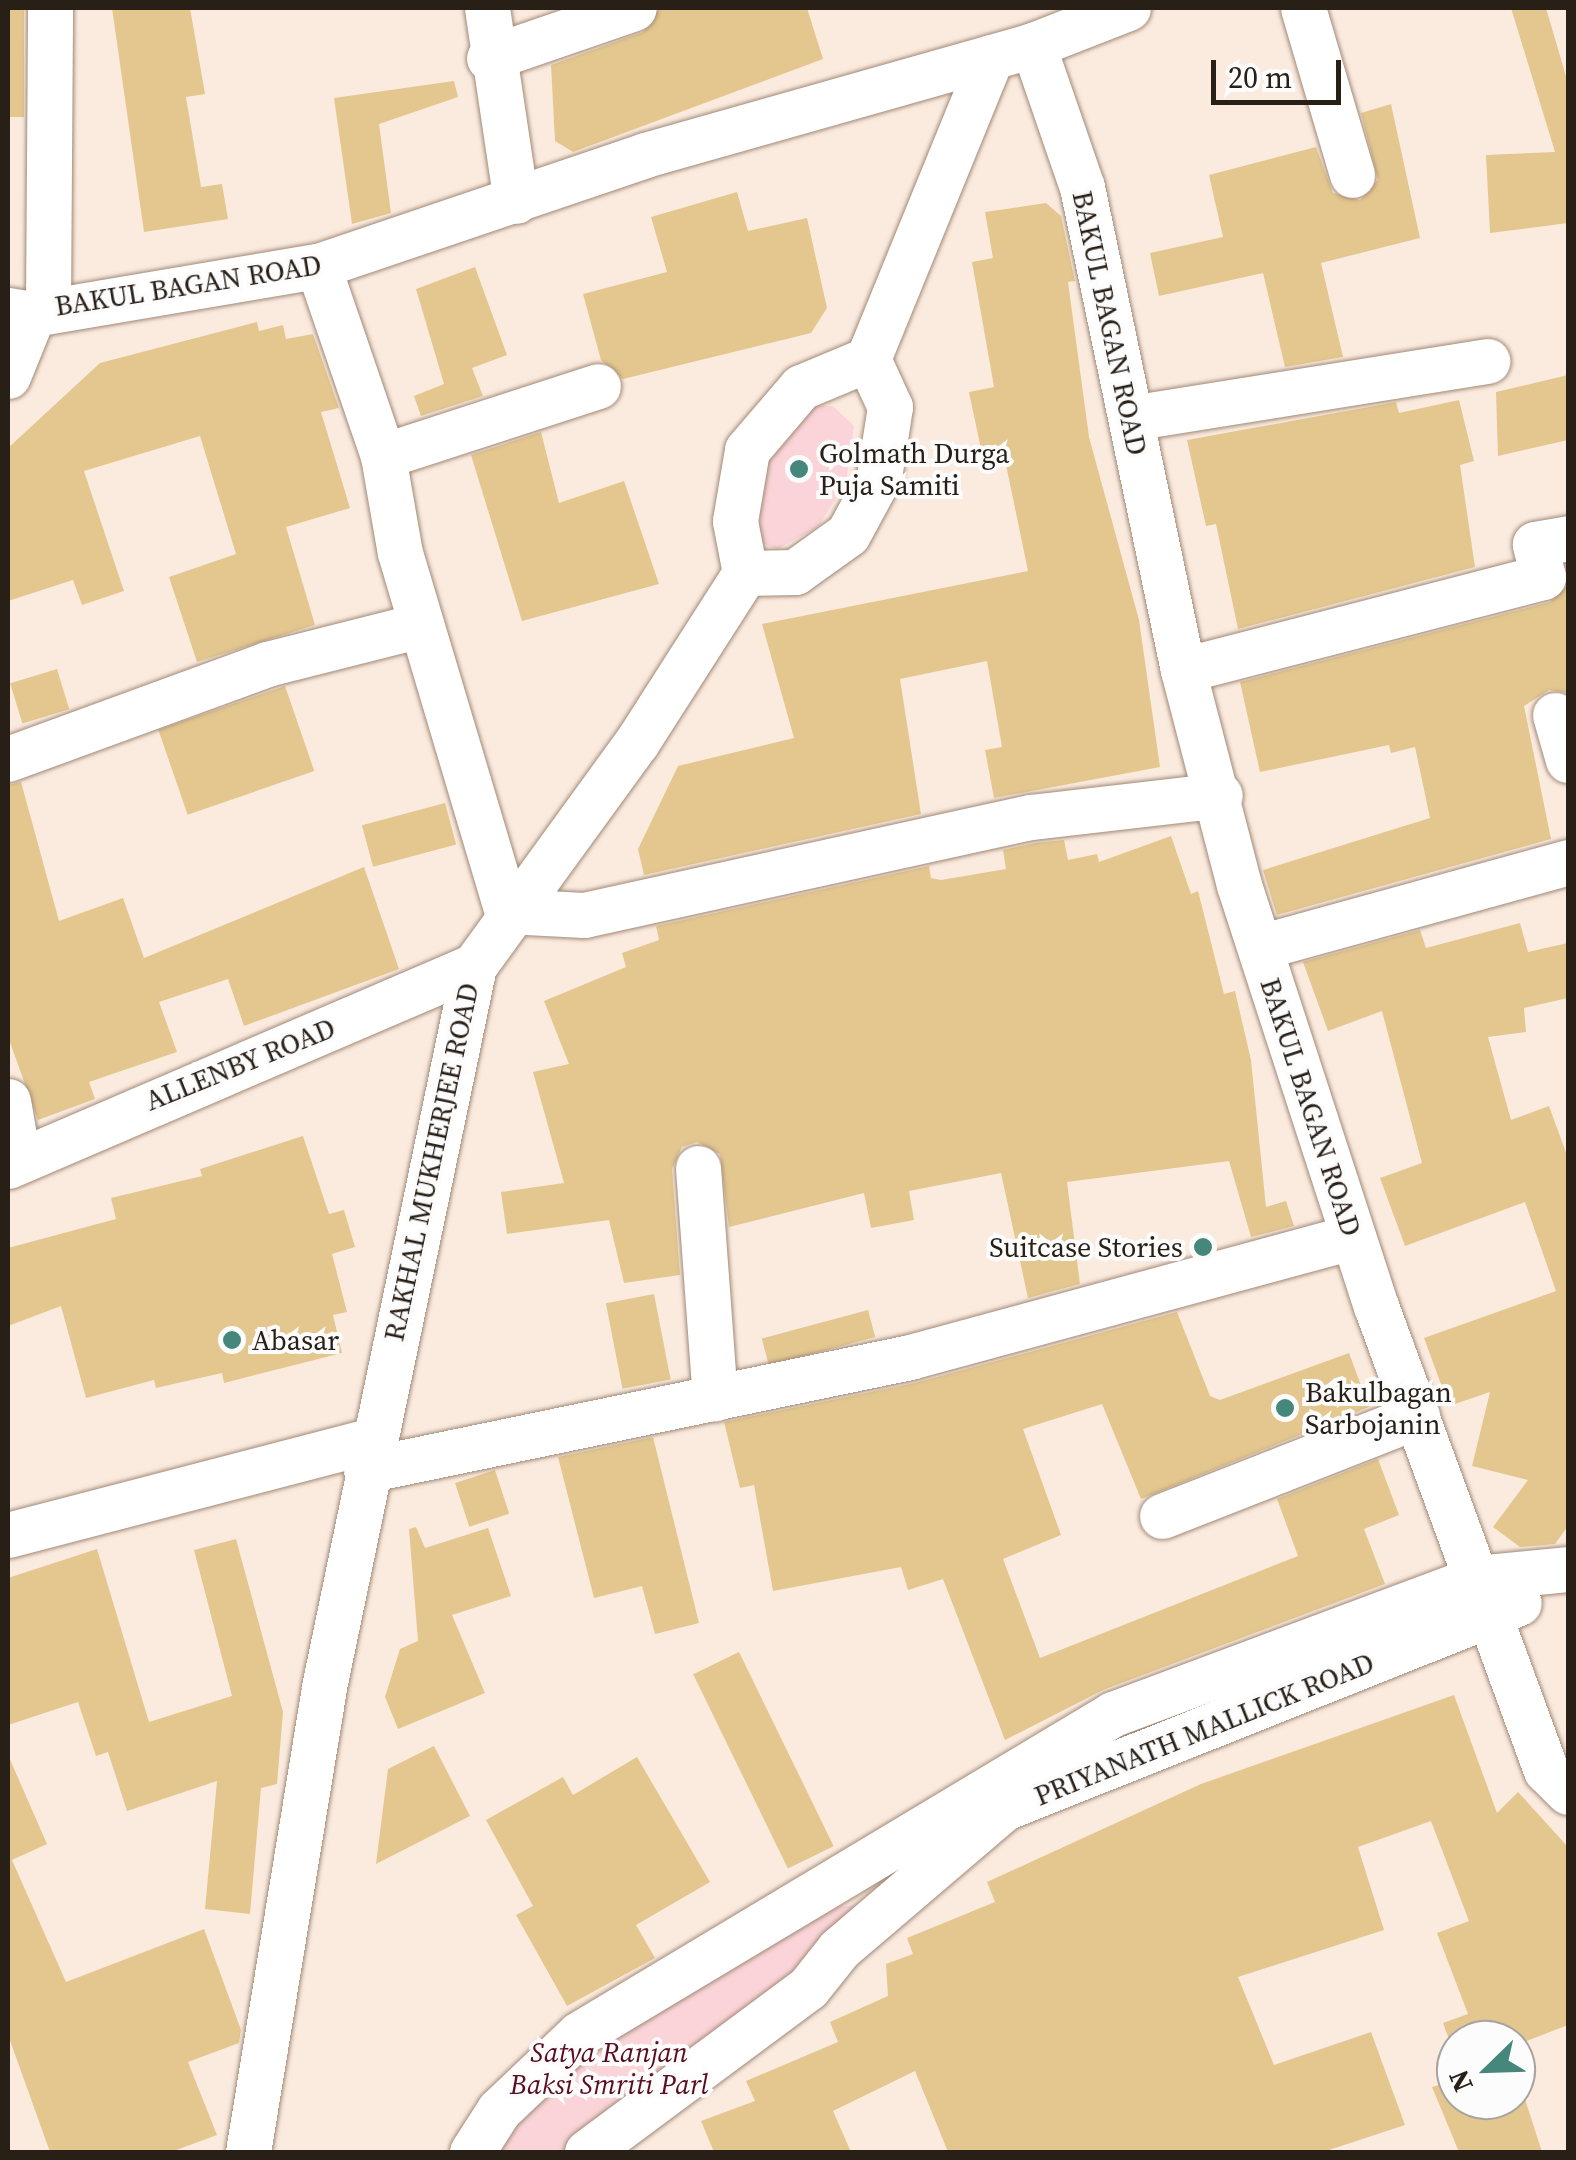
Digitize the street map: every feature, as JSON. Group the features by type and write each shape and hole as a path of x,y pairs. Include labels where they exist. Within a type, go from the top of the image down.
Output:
{"street":[{"path":"8,376 30,310 50,8"},
{"path":"487,8 489,58 516,201"},
{"path":"489,58 634,8"},
{"path":"868,358 890,406 878,478 848,534 795,572 746,573 735,521 747,450 801,387 868,358 1012,51 1128,8"},
{"path":"1303,8 1352,175"},
{"name":"BAKUL BAGAN ROAD","path":"30,310 318,266 645,155 1012,51 1082,187 1183,670 1260,946 1352,1237 1546,1770 1568,1792"},
{"path":"318,266 383,456 421,626 508,911 584,915 1031,817 1220,795"},
{"path":"1131,418 1487,361"},
{"path":"383,456 598,386"},
{"path":"1183,670 1543,577 1535,544 1568,538"},
{"name":"RAKHAL MUKHERJEE ROAD","path":"248,2152 369,1455 474,966 508,911 637,742 746,573"},
{"path":"8,760 267,664 421,626"},
{"path":"1556,715 1568,760"},
{"path":"1260,946 1568,862"},
{"name":"ALLENBY ROAD","path":"13,1163 474,966"},
{"path":"8,1101 13,1163"},
{"path":"698,1168 715,1398"},
{"path":"8,1536 369,1455 715,1398 910,1356 1352,1237"},
{"path":"1162,1516 1417,1416"},
{"path":"472,2152 499,2110 578,2034 1114,1714 1568,1571"},
{"name":"PRIYANATH MALLICK ROAD","path":"586,2152 808,1988 839,1949 1004,1808 1484,1599"}],"green space":[{"path":"804,406 833,406 854,426 846,482 818,527 778,549 758,542 763,465"},
{"name":"Satya Ranjan Baksi Smriti Parl","path":"862,1905 797,1986 568,2152 484,2152 501,2111 785,1910"}],"building":[{"path":"8,8 24,8 24,117 8,117"},
{"path":"112,8 190,8 205,94 186,97 201,187 222,184 228,219 144,232"},
{"path":"660,8 807,8 823,59 573,152 555,141 551,65 643,32"},
{"path":"1511,8 1546,8 1568,83 1568,223 1490,233 1486,155 1555,152"},
{"path":"454,81 458,97 379,124 391,213 352,224 334,98"},
{"path":"1391,104 1420,238 1321,263 1343,357 1285,367 1263,273 1159,296 1150,253 1223,237 1209,175 1316,147 1333,193 1360,200 1378,180 1361,113"},
{"path":"737,192 748,231 807,218 827,308 811,333 623,379 601,360 583,294 667,272 651,217"},
{"path":"1046,203 1061,216 1075,281 1068,282 1089,437 1139,620 1160,767 994,798 985,750 1002,747 987,661 900,679 921,814 644,875 638,849 678,766 794,738 762,624 1028,571 1004,455 983,459 969,392 994,387 972,262 993,258 985,212"},
{"path":"475,267 507,355 472,368 483,396 421,416 414,396 444,384 416,289"},
{"path":"257,322 259,331 283,325 286,339 313,334 339,408 321,412 350,508 286,527 315,625 197,662 169,577 236,554 200,436 84,471 124,591 82,605 73,580 8,601 8,448 100,363"},
{"path":"1568,375 1568,440 1498,456 1496,392"},
{"path":"1459,400 1474,461 1460,465 1475,567 1238,629 1216,524 1206,526 1187,440 1396,402 1399,413"},
{"path":"541,432 559,503 624,481 659,584 522,621 471,455"},
{"path":"1568,585 1568,693 1549,690 1524,706 1551,839 1277,915 1263,870 1430,818 1415,747 1391,753 1389,745 1260,772 1240,682 1550,602"},
{"path":"57,669 69,709 22,723 10,683"},
{"path":"285,686 314,771 188,815 158,730"},
{"path":"21,782 59,921 123,898 144,958 364,867 399,969 244,1026 228,979 159,1002 177,1052 89,1082 95,1099 38,1120 8,1037 8,785"},
{"path":"445,803 456,845 373,867 362,825"},
{"path":"1171,836 1191,894 1198,891 1224,994 1235,991 1251,1060 1266,1207 1286,1201 1294,1226 1251,1237 1229,1161 1067,1182 1080,1284 1028,1298 1001,1173 909,1191 914,1220 871,1228 864,1193 729,1227 720,1154 697,1142 682,1147 672,1169 680,1275 624,1283 609,1220 507,1234 501,1192 564,1183 533,1072 569,1064 544,1001 626,967 622,953 659,940 656,926 929,866 931,878 941,880 1006,869 1003,850 1035,843 1064,840 1068,860 1097,854 1099,862"},
{"path":"1520,923 1528,952 1568,943 1568,998 1524,1008 1526,1032 1488,1037 1511,1120 1549,1106 1568,1158 1568,1526 1555,1544 1520,1547 1493,1527 1528,1480 1472,1466 1490,1392 1449,1406 1424,1338 1556,1291 1525,1202 1405,1246 1380,1178 1422,1163 1382,1011 1328,1031 1303,962 1420,930 1426,948"},
{"path":"303,1136 329,1214 344,1210 355,1247 332,1254 347,1312 333,1315 342,1353 224,1383 222,1373 156,1388 154,1380 86,1398 61,1306 8,1326 8,1248 116,1219 111,1198 202,1176 200,1169"},
{"path":"654,1294 671,1379 623,1389 606,1303"},
{"path":"868,1310 875,1337 769,1366 762,1338"},
{"path":"1177,1312 1210,1396 1220,1400 1349,1353 1369,1407 1141,1499 1102,1404 1023,1429 1061,1535 1003,1559 1040,1658 1298,1556 1277,1499 1378,1459 1399,1515 1364,1529 1385,1584 1103,1690 1005,1740 943,1579 908,1590 901,1567 773,1591 754,1485 740,1488 724,1422 915,1383"},
{"path":"653,1437 699,1623 655,1634 642,1586 594,1598 558,1457"},
{"path":"495,1470 509,1514 469,1527 455,1483"},
{"path":"416,1527 425,1548 488,1528 511,1596 452,1615 485,1693 398,1729 385,1697 400,1649 418,1641 409,1529"},
{"path":"236,1539 283,1712 277,1784 261,1788 250,1914 205,1909 217,1781 127,1811 108,1752 96,1756 78,1702 8,1725 8,1578 97,1549 149,1722 232,1696 194,1550"},
{"path":"739,1652 834,1846 788,1868 693,1674"},
{"path":"1454,1695 1497,1813 1518,1792 1568,1847 1568,2025 1536,2037 1536,2020 1451,2020 1468,2014 1437,1933 1469,1921 1431,1821 1358,1847 1384,1930 1238,1977 1274,2065 1371,2032 1405,2125 1323,2152 948,2152 915,2071 833,2111 851,2152 714,2152 701,2121 755,2101 746,2081 838,2042 830,2022 888,1996 886,1964 913,1954 907,1938 995,1902 987,1882 1201,1784"},
{"path":"434,1746 470,1816 376,1864 388,1769"},
{"path":"8,1755 47,1844 12,1860 66,1982 204,1929 241,2030 239,2043 188,2062 217,2135 171,2152 50,2152 8,2035"},
{"path":"637,1757 710,1882 636,1925 655,1958 567,2006 516,1915 533,1906 486,1820 563,1777 573,1795"},
{"path":"1446,2120 1532,2120 1542,2152 1459,2152"}],"place":[{"name":"Golmath Durga Puja Samiti","path":"799,469"},
{"name":"Suitcase Stories","path":"1203,1247"},
{"name":"Abasar","path":"232,1340"},
{"name":"Bakulbagan Sarbojanin","path":"1285,1408"}]}
